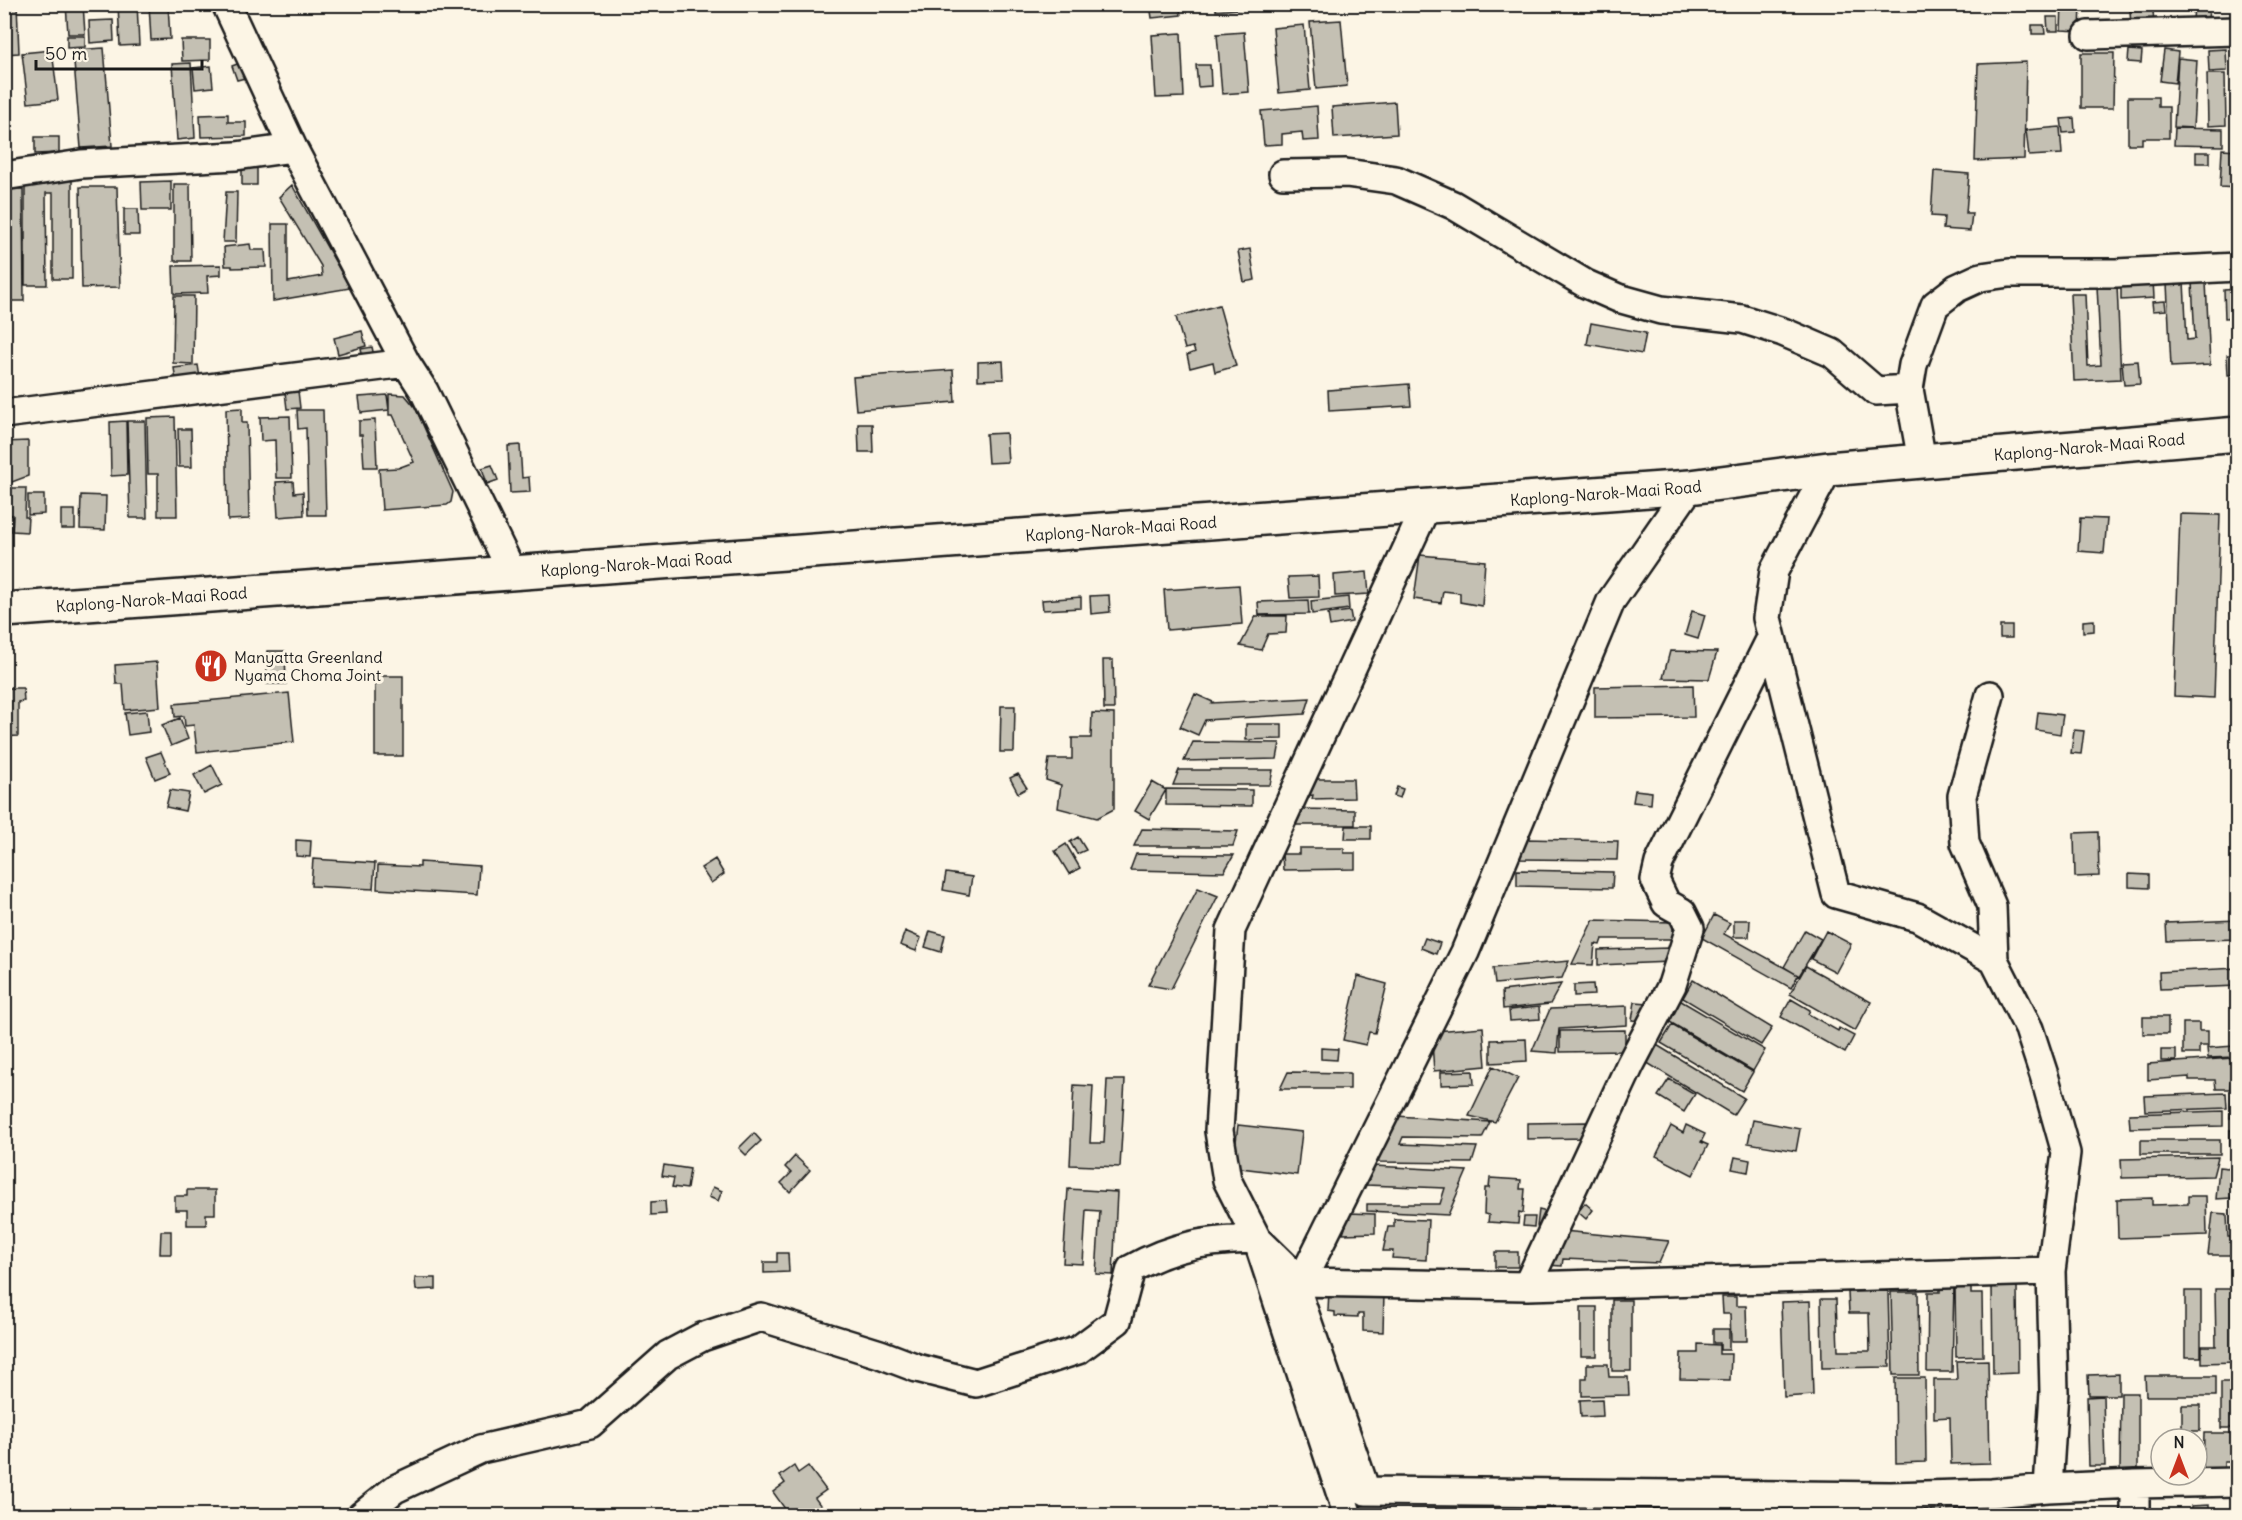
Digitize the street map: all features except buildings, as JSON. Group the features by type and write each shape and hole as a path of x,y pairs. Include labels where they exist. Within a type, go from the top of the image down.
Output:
{"highway":[{"name":"Kaplong-Narok-Maai Road","path":"6,607 513,574 1690,487 1828,469 2238,434"}],"street":[{"path":"226,4 292,148 406,363 424,391 513,574"},
{"path":"2088,35 2238,31"},
{"path":"4,176 81,164 236,156 292,148"},
{"path":"1283,174 1346,173 1396,180 1453,205 1586,284 1618,298 1661,310 1742,319 1783,332 1832,353 1876,391 1909,389"},
{"path":"1922,461 1909,389 1912,365 1935,305 1956,288 1981,277 2009,273 2116,273 2238,267"},
{"path":"4,414 406,363"},
{"path":"1828,469 1774,571 1767,618 1836,894 1917,917 1994,960"},
{"path":"1690,487 1611,601 1465,952 1301,1282 1299,1297 1366,1491 1471,1504 1891,1506 2048,1488 2238,1482"},
{"path":"1348,1515 1257,1239 1227,1180 1219,1131 1231,930 1427,505"},
{"path":"1527,1286 1630,1065 1672,985 1690,928 1682,912 1666,903 1655,880 1659,863 1771,638"},
{"path":"1990,695 1962,796 1965,843 1992,906 1994,960 2029,1029 2066,1153 2051,1271 2054,1392 2048,1488"},
{"path":"361,1515 395,1490 481,1449 590,1424 668,1355 702,1337 761,1317 880,1354 917,1368 976,1383 1078,1350 1117,1321 1131,1269 1157,1254 1214,1240 1257,1239 1301,1282 1527,1286 2051,1271"},
{"path":"2135,1484 2135,1515"}],"place":[{"name":"Manyatta Greenland Nyama Choma Joint","path":"211,666"}]}
